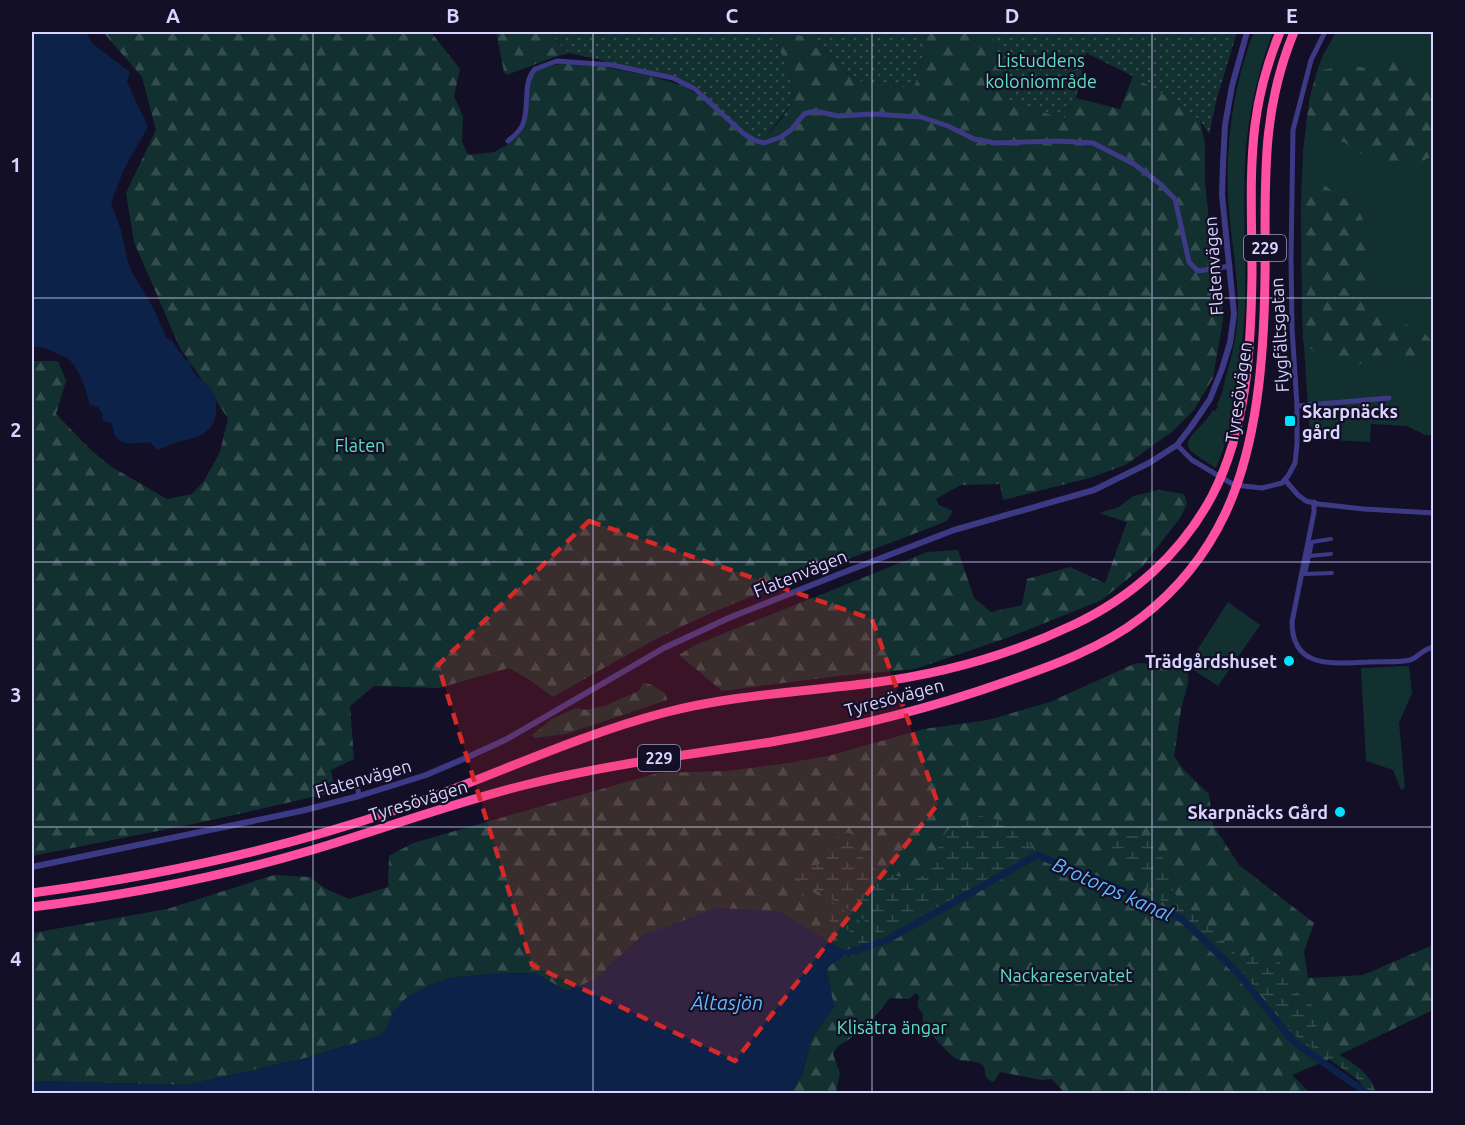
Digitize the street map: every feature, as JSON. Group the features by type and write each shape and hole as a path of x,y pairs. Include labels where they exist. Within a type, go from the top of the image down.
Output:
{"highway":[{"name":"Tyresövägen","path":"32,893 129,879 179,869 317,835 400,809 606,730 664,712 726,699 897,679 966,663 1011,650 1075,624 1124,596 1165,561 1195,524 1210,500 1227,461 1236,432 1242,405 1250,333 1251,170 1255,120 1266,69 1280,32"},
{"name":"Tyresövägen","path":"32,907 108,896 218,874 308,851 522,786 601,768 822,733 908,712 1036,671 1112,637 1138,620 1167,596 1210,542 1227,509 1242,467 1256,402 1264,322 1264,180 1267,138 1277,79 1293,32"}],"street":[{"name":"Flatenvägen","path":"32,867 261,820 359,796 426,775 507,739 664,648 731,618 944,534 1094,490 1149,463 1177,445 1210,399 1230,343 1234,314 1222,195 1225,125 1232,86 1247,32"},
{"name":"Flygfältsgatan","path":"1285,480 1294,463 1298,444 1292,328 1293,130 1311,60 1325,32"},
{"path":"508,141 522,126 526,90 533,71 557,61 612,65 673,78 695,89 754,140 764,143 781,138 792,130 804,114 815,111 838,116 873,114 921,117 948,126 974,139 995,144 1058,141 1093,143 1134,164 1159,183 1174,199 1189,262 1193,267 1198,271 1230,266"},
{"path":"1297,406 1389,398"},
{"path":"1177,445 1192,460 1234,485 1262,488 1282,483 1285,480 1306,501 1364,509 1434,513"},
{"path":"1314,502 1314,512 1292,622 1295,643 1310,658 1321,662 1344,663 1411,660 1426,648 1434,647"},
{"path":"1331,539 1312,542 1305,574 1332,573"},
{"path":"1309,556 1331,554"},
{"path":"356,778 359,796"}],"highlighted area":[{"path":"589,521 872,619 938,804 735,1061 532,965 438,665"}],"green space":[{"name":"Flaten","path":"103,32 431,32 460,69 454,96 463,116 462,142 468,155 494,152 519,134 534,71 565,63 605,67 651,76 684,86 760,144 794,100 789,73 776,41 777,32 817,39 845,72 870,86 914,87 928,44 923,32 987,32 993,35 1010,101 1064,119 1076,98 1120,109 1133,76 1200,120 1205,144 1205,182 1212,251 1222,290 1223,320 1213,378 1194,410 1173,431 1127,464 1093,477 1003,500 1000,484 961,485 936,499 939,505 953,511 947,521 785,583 689,623 637,649 553,697 509,668 439,688 374,686 350,706 354,759 331,770 335,792 203,822 32,856 32,361 58,361 66,381 56,414 92,451 110,466 167,499 192,494 204,481 220,452 228,418 180,348 134,242 126,193 156,130 142,77"},
{"path":"496,32 553,32 554,38 569,53 507,75 504,72"},
{"path":"553,32 777,32 776,41 789,73 794,100 762,142 754,140 683,82 569,53 554,38"},
{"path":"784,32 923,32 928,44 914,87 870,86 845,72 817,39"},
{"name":"Listuddens koloniområde","path":"987,32 1237,32 1217,98 1209,134 1200,120 1171,99 1133,76 1086,53 1076,98 1064,119 1009,101 993,36"},
{"path":"1254,32 1273,32 1258,79 1248,128 1244,179 1245,307 1243,333 1233,411 1225,445 1216,468 1192,452 1188,444 1191,436 1218,407 1236,334 1238,302 1229,207 1228,152 1236,91"},
{"path":"1336,32 1433,32 1433,435 1425,435 1407,426 1371,424 1370,442 1310,439 1302,315 1303,150 1310,97 1317,71"},
{"path":"1393,61 1414,74 1433,72 1433,156 1420,162 1372,161 1344,142 1329,141 1306,124 1317,71 1334,68 1342,71 1357,67 1372,70"},
{"path":"1302,177 1322,183 1358,208 1367,229 1364,269 1369,295 1392,321 1411,326 1430,339 1427,353 1415,358 1374,360 1345,367 1325,360 1303,342"},
{"path":"1159,490 1184,494 1187,504 1180,518 1142,567 1102,600 1007,638 915,669 722,691 679,655 695,645 927,552 958,550 974,598 991,612 1022,605 1027,579 1070,567 1105,583 1127,522 1099,513 1119,507 1133,496"},
{"path":"1228,602 1260,625 1218,686 1187,666"},
{"name":"Nackareservatet","path":"1136,663 1184,665 1188,683 1174,756 1184,770 1209,794 1213,825 1239,865 1314,923 1304,952 1308,978 1363,975 1433,945 1433,1010 1292,1075 1310,1093 1063,1093 1052,1079 1041,1080 1000,1072 994,1082 987,1078 981,1064 954,1057 923,1025 923,1014 917,1006 919,997 916,993 909,999 890,998 864,1030 838,1046 833,1054 840,1073 836,1091 838,1093 790,1093 802,1075 812,1037 834,1007 826,968 847,953 643,935 596,979 567,991 534,973 449,978 393,1011 387,1029 379,1036 302,1059 187,1085 32,1081 32,933 167,909 274,875 310,877 326,889 349,899 388,887 389,856 413,843 658,773 727,771 788,763 828,756 924,729 988,720 1050,702"},
{"path":"1409,666 1412,693 1399,723 1405,788 1401,790 1393,770 1366,761 1361,668"},
{"path":"643,683 650,684 665,693 667,700 566,734 534,738 532,735 552,719 576,708 586,710 604,706 639,691"},
{"path":"981,816 999,820 1020,831 1035,851 883,943 872,927 858,915 790,876 794,870 823,861 833,841 846,833 855,837 864,860 871,867 901,877 922,876 931,869 942,839 951,827"},
{"path":"1123,836 1144,836 1151,839 1163,858 1170,882 1179,899 1238,956 1275,956 1295,990 1315,1010 1319,1025 1315,1029 1321,1039 1364,1073 1376,1093 1366,1090 1357,1079 1296,1036 1259,991 1185,917 1170,909 1101,844 1106,840"},
{"path":"789,880 855,917 868,929 879,945 872,947 859,944 849,931 826,919 820,903 804,897 788,884"}],"water":[{"path":"32,32 86,32 93,44 130,72 127,82 148,127 124,169 111,203 121,230 128,263 153,307 166,337 190,362 194,373 209,386 217,399 216,416 212,425 197,437 157,450 151,443 128,443 119,440 111,423 102,419 103,415 98,407 90,405 79,374 68,358 46,348 32,347"},
{"name":"Ältasjön","path":"718,908 779,911 848,953 826,968 834,1007 812,1037 802,1075 790,1093 32,1093 32,1081 187,1085 302,1059 379,1036 387,1029 393,1011 406,998 449,978 534,973 567,991 596,979 643,935"}],"waterway":[{"name":"Brotorps kanal","path":"848,953 887,940 1037,855 1132,894 1183,920 1236,971 1294,1042 1368,1094"}],"place":[{"name":"Skarpnäcks gård","path":"1290,421"},
{"name":"Trädgårdshuset","path":"1289,661"},
{"name":"Skarpnäcks Gård","path":"1340,812"}],"park label":[{"name":"Klisätra ängar","path":"892,1027"}]}
